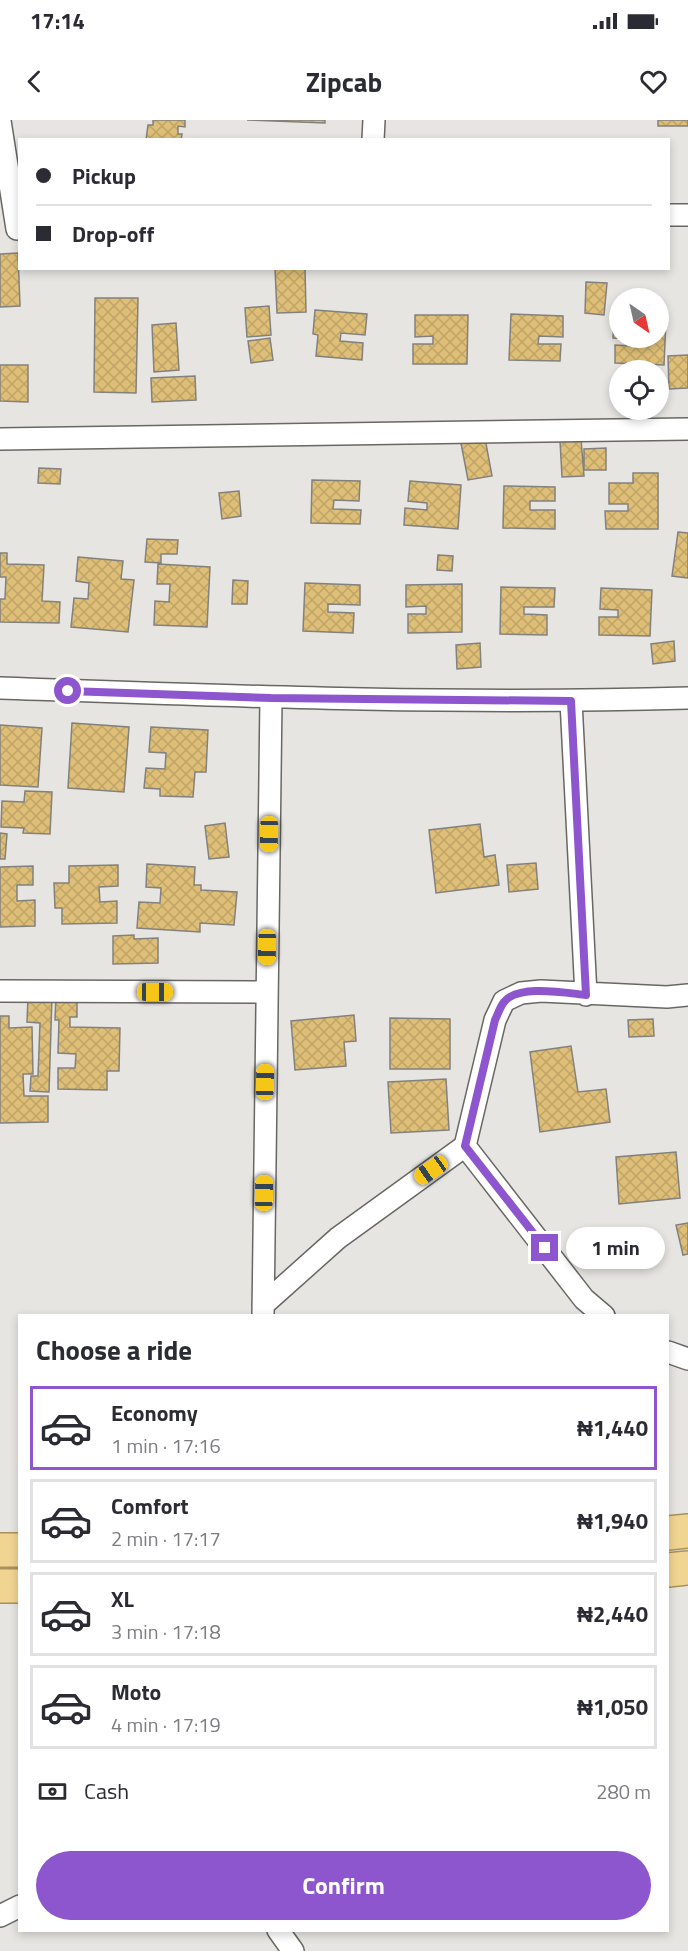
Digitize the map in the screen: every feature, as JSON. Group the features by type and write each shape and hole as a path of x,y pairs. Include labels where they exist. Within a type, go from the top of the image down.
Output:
{"highway":[{"path":"669,1533 688,1531"},
{"path":"0,1550 18,1550"},
{"path":"669,1570 688,1568"},
{"path":"0,1586 18,1586"}],"street":[{"path":"373,138 374,120"},
{"path":"0,121 12,229"},
{"path":"670,215 688,215"},
{"path":"0,439 688,429"},
{"path":"0,688 271,698 571,701 688,698"},
{"path":"263,1310 271,698"},
{"path":"571,701 586,995"},
{"path":"0,991 266,992"},
{"path":"263,1310 338,1238 465,1146 495,1020 504,1001 520,993 541,991 586,995 667,997 688,995"},
{"path":"465,1146 584,1299 602,1314"},
{"path":"669,1352 688,1359"},
{"path":"0,1916 18,1907"},
{"path":"279,1932 292,1951"}],"building":[{"path":"153,120 185,120 185,127 178,126 178,134 182,134 181,138 146,138 148,125 153,125"},
{"path":"247,120 325,120 325,123"},
{"path":"658,120 688,120 688,126 658,126"},
{"path":"18,253 20,306 0,307 0,254"},
{"path":"275,270 305,270 306,312 277,313"},
{"path":"586,282 607,283 604,315 585,313"},
{"path":"95,298 138,298 136,393 94,392"},
{"path":"269,306 271,335 247,337 245,308"},
{"path":"315,310 367,314 365,335 341,333 340,341 363,343 362,360 316,356 318,335 313,334"},
{"path":"511,314 563,316 563,337 539,336 538,344 561,344 560,361 509,360"},
{"path":"415,315 468,315 467,364 413,364 413,344 433,344 433,336 415,337"},
{"path":"176,323 179,370 154,372 152,325"},
{"path":"270,338 273,360 251,363 248,341"},
{"path":"615,348 665,348 664,360 615,360"},
{"path":"688,355 688,388 669,389 668,356"},
{"path":"0,365 28,365 28,402 0,401"},
{"path":"195,376 196,400 152,402 151,378"},
{"path":"484,433 492,476 468,480 460,438"},
{"path":"581,439 584,476 562,477 560,441"},
{"path":"606,448 606,470 584,470 584,449"},
{"path":"39,468 61,469 60,484 38,483"},
{"path":"633,473 658,473 658,529 606,529 605,511 628,511 628,504 609,504 609,483 633,483"},
{"path":"312,480 360,481 359,501 334,500 333,509 361,510 360,524 311,523"},
{"path":"410,481 461,485 458,529 404,525 405,508 427,510 427,503 408,501"},
{"path":"504,486 555,487 555,501 530,501 530,510 555,510 555,529 503,528"},
{"path":"239,491 241,516 222,519 219,493"},
{"path":"678,532 688,533 688,578 672,576"},
{"path":"147,539 178,540 177,554 161,554 161,563 145,562"},
{"path":"0,553 7,553 7,564 44,565 42,601 60,602 59,623 0,622 0,599 5,599 6,577 0,577"},
{"path":"438,555 453,556 452,571 437,570"},
{"path":"78,557 123,561 121,579 134,580 128,632 71,627 74,598 88,599 89,583 76,581"},
{"path":"158,564 210,567 207,627 154,625 155,601 169,602 170,584 157,584"},
{"path":"233,580 248,581 247,604 232,604"},
{"path":"305,583 360,585 360,605 328,604 328,612 354,613 353,633 303,631"},
{"path":"462,584 462,632 408,633 408,614 426,614 426,606 406,607 406,585"},
{"path":"501,587 555,588 554,607 524,607 524,614 547,615 547,635 500,634"},
{"path":"601,588 652,590 650,636 599,635 599,617 618,617 618,610 600,609"},
{"path":"674,641 675,661 653,664 651,644"},
{"path":"480,643 481,667 457,669 456,645"},
{"path":"72,723 129,727 124,792 68,788"},
{"path":"0,725 42,728 38,787 0,785"},
{"path":"151,727 208,730 206,772 195,772 193,797 160,796 160,789 144,788 146,768 165,769 166,753 149,752"},
{"path":"25,791 52,792 50,834 23,833 24,828 1,827 2,801 24,802"},
{"path":"225,823 229,857 209,859 205,826"},
{"path":"480,824 484,857 495,855 499,885 436,893 429,830"},
{"path":"0,833 7,834 5,859 0,859"},
{"path":"536,863 538,889 509,892 507,865"},
{"path":"147,864 195,867 194,885 201,885 201,890 237,892 234,925 200,923 200,932 137,928 139,902 160,903 161,888 146,887"},
{"path":"118,865 118,886 99,887 100,902 117,901 117,923 62,924 62,908 55,908 54,883 69,883 69,866"},
{"path":"33,866 33,885 17,885 17,901 35,900 35,926 0,927 0,867"},
{"path":"134,935 134,939 158,938 158,963 113,964 113,936"},
{"path":"56,995 77,996 77,1017 70,1017 70,1027 120,1028 119,1071 107,1071 107,1090 58,1089 58,1068 75,1068 76,1054 58,1053 59,1020 55,1020"},
{"path":"28,996 52,996 49,1092 30,1091 31,1076 38,1076 40,1023 27,1022"},
{"path":"354,1015 356,1041 344,1042 346,1066 295,1070 291,1021"},
{"path":"0,1016 9,1016 9,1028 32,1027 33,1074 23,1074 24,1096 48,1096 48,1122 0,1123"},
{"path":"390,1018 450,1019 450,1069 390,1069"},
{"path":"653,1019 654,1036 629,1037 628,1020"},
{"path":"571,1046 578,1092 606,1089 610,1122 540,1132 530,1052"},
{"path":"446,1079 449,1130 391,1133 388,1082"},
{"path":"676,1152 680,1198 619,1204 616,1157"},
{"path":"688,1223 688,1254 683,1255 676,1225"}],"route":[{"path":"68,691 271,698 571,701 586,995 541,991 520,993 504,1001 495,1020 465,1146 545,1248"}]}
